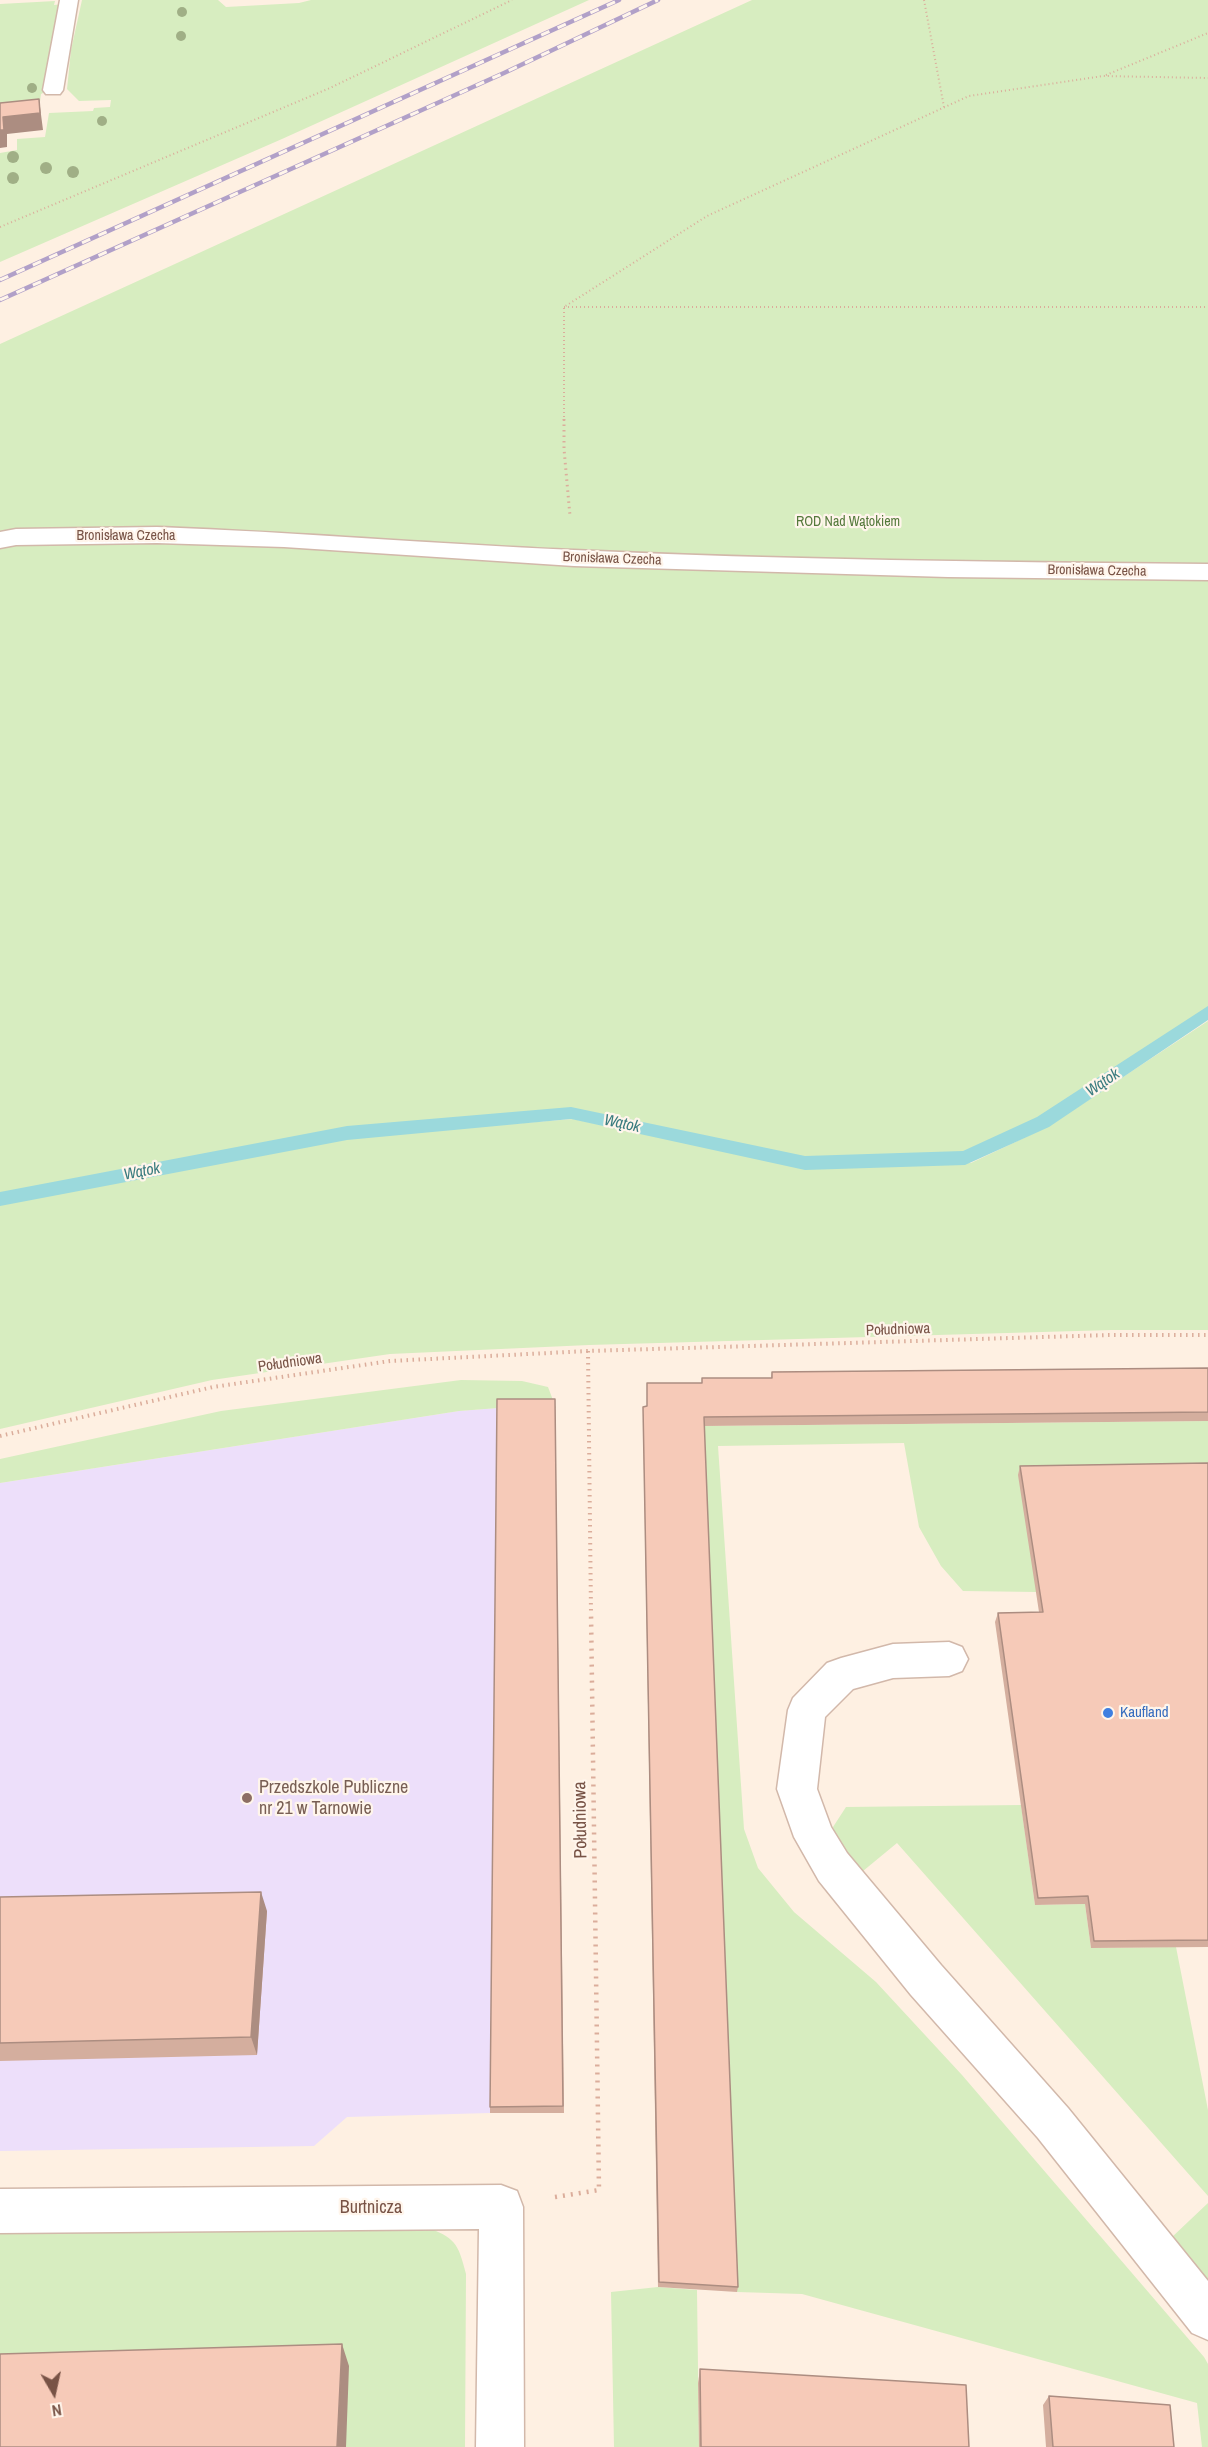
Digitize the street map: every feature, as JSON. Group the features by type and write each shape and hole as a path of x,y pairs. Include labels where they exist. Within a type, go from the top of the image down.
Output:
{"street":[{"path":"53,90 69,0"},
{"name":"Bronisława Czecha","path":"8,539 157,535 284,539 574,558 948,569 1208,572"},
{"path":"949,1659 893,1661 840,1675 807,1710 797,1789 814,1837 833,1868 926,1980 1053,2123 1208,2317"},
{"path":"500,2447 501,2207"},
{"name":"Burtnicza","path":"0,2211 501,2207"}],"path":[{"path":"0,226 163,160 330,88 512,0"},
{"path":"924,0 944,107"},
{"path":"1103,76 1208,33"},
{"path":"564,307 707,216 969,96 1103,76 1208,78"},
{"path":"564,307 1208,307"},
{"path":"564,307 564,448 574,558"},
{"name":"Południowa","path":"0,1436 213,1387 378,1362 588,1351 1097,1336 1208,1335"},
{"name":"Południowa","path":"501,2207 599,2190 588,1351"}],"shaded area":[{"name":"Przedszkole Publiczne nr 21 w Tarnowie","path":"497,1408 490,2113 347,2117 314,2146 0,2151 0,1483 459,1411"}],"green space":[{"path":"82,0 218,0 226,7 299,3 311,0 589,0 282,139 0,262 0,153 17,150 17,139 45,137 49,113 93,111 94,108 110,107 111,100 79,101 67,89 71,50"},
{"name":"ROD Nad Wątokiem","path":"752,0 1208,0 1208,1007 1042,1118 966,1154 808,1159 572,1109 344,1129 0,1196 0,344"},
{"path":"55,1 54,5 64,4 49,90 41,94 38,117 8,120 0,118 0,4"},
{"path":"1208,1021 1208,1330 1112,1330 589,1345 390,1354 212,1380 0,1429 0,1204 350,1137 573,1119 807,1168 971,1163 1047,1127"},
{"path":"461,1380 522,1381 548,1387 556,1408 459,1411 0,1483 0,1459 221,1411"},
{"path":"1208,1421 1208,1472 1036,1592 963,1591 941,1566 919,1527 904,1443 718,1446 744,1829 758,1868 794,1912 876,1982 962,2075 1204,2357 1208,2364 1208,2447 1202,2447 1197,2403 802,2294 737,2292 703,1426"},
{"path":"1021,1805 1035,1905 1085,1904 1091,1948 1176,1947 1208,2110 1208,2196 897,1843 857,1876 840,1852 833,1827 846,1807"},
{"path":"1208,2203 1208,2292 1171,2238"},
{"path":"424,2226 443,2234 454,2242 466,2274 465,2447 346,2447 0,2375 0,2233"},
{"path":"658,2287 697,2290 699,2447 614,2447 611,2292"}],"building":[{"path":"39,99 40,113 3,117 4,130 0,130 0,103"},
{"path":"1208,1368 1208,1412 704,1417 738,2287 659,2282 643,1407 647,1406 647,1383 702,1383 702,1378 772,1378 772,1372"},
{"path":"497,1399 555,1399 563,2106 490,2107"},
{"name":"Kaufland","path":"1208,1463 1208,1940 1094,1941 1088,1896 1038,1898 998,1613 1043,1612 1020,1466"},
{"path":"261,1892 251,2037 0,2043 0,1897"},
{"path":"342,2344 337,2447 0,2447 0,2354"},
{"path":"700,2369 966,2385 969,2447 701,2447"},
{"path":"1049,2396 1170,2405 1174,2447 1053,2447"}],"waterway":[{"name":"Wątok","path":"0,1199 347,1133 571,1113 805,1163 965,1158 1043,1122 1208,1012"}],"railway":[{"path":"0,280 619,0"},
{"path":"0,300 504,73 658,0"}],"place":[{"name":"Kaufland","path":"1108,1713"},
{"name":"Przedszkole Publiczne nr 21 w Tarnowie","path":"247,1798"}]}
